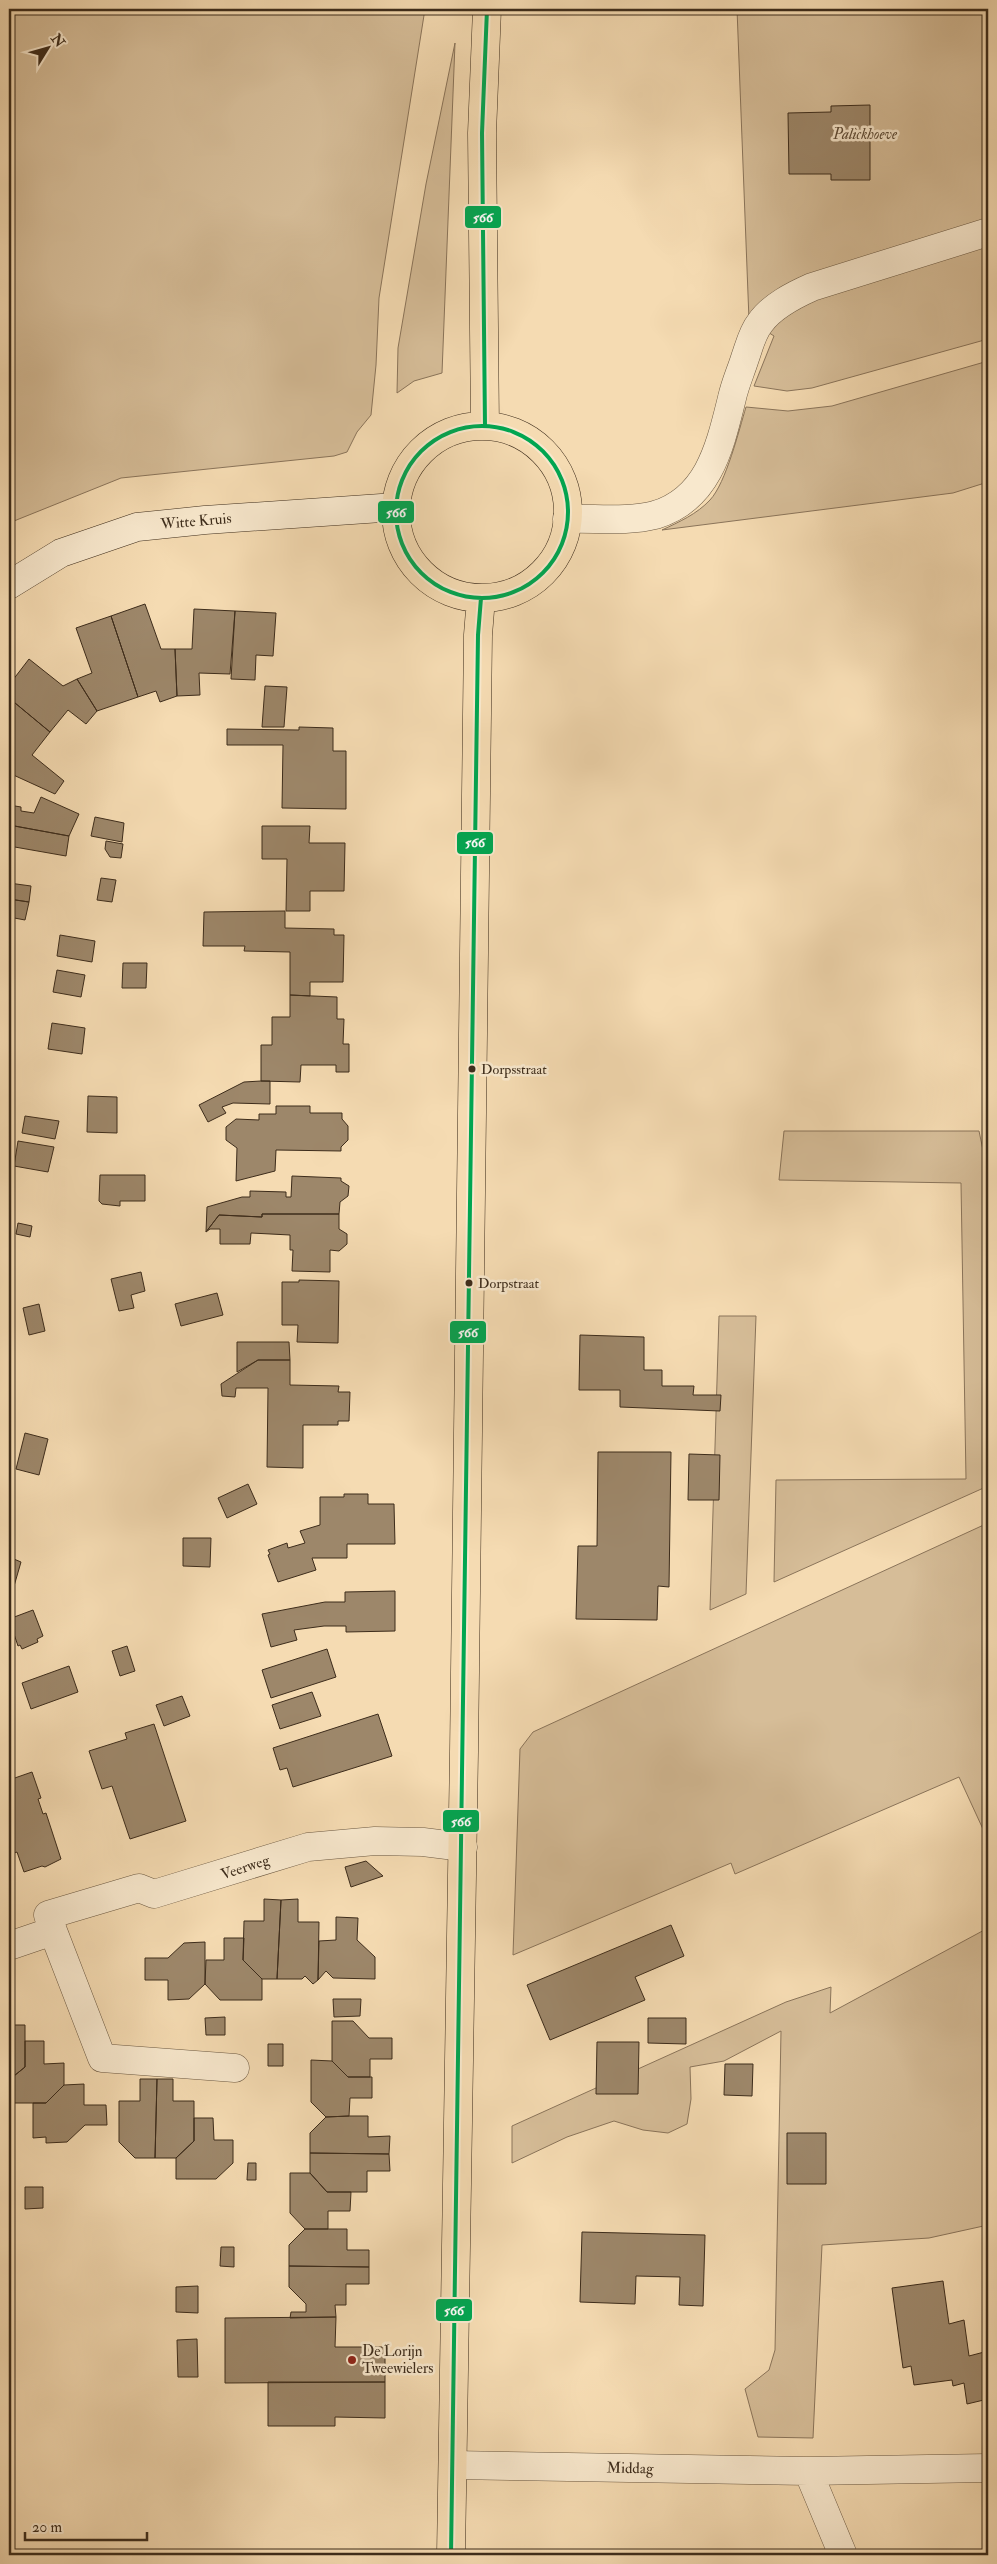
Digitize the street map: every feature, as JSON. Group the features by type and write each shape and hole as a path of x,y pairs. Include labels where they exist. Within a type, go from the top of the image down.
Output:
{"main road":[{"path":"485,426 482,133 487,9"},
{"path":"485,426 515,433 529,440 546,454 561,481 566,496 567,519 563,540 554,559 540,575 522,588 502,596 481,598 458,595 437,585 419,570 405,551 398,530 396,507 400,484 409,465 424,448 442,435 456,430 485,426"},
{"path":"451,2555 463,1846 478,635 481,598"}],"street":[{"path":"567,519 642,517 669,509 681,503 690,495 705,478 716,457 732,397 760,323 792,296 812,287 988,232"},
{"name":"Witte Kruis","path":"9,585 60,553 137,527 205,520 396,507"},
{"name":"Veerweg","path":"235,2068 102,2058 48,1915 139,1888 154,1894 308,1847 375,1841 423,1842 463,1846"},
{"path":"9,1946 54,1930"},
{"name":"Middag","path":"453,2465 808,2471 988,2468"},
{"path":"808,2471 843,2555"}],"green space":[{"path":"9,9 425,9 379,298 376,365 371,415 357,432 347,452 334,456 121,478 9,523"},
{"name":"Palickhoeve","path":"737,9 988,9 988,339 812,388 787,391 754,386 774,336 749,320"},
{"path":"455,43 442,373 414,381 397,393 398,348 426,184"},
{"path":"988,361 988,482 953,493 662,530 688,517 710,500 716,492 731,456 746,407 788,411 832,406"},
{"path":"784,1131 979,1131 988,1174 988,1486 774,1582 776,1480 966,1479 961,1183 779,1180"},
{"path":"719,1316 756,1316 746,1594 710,1610"},
{"path":"988,1523 988,1840 959,1777 735,1874 731,1863 513,1955 520,1749 533,1732"},
{"path":"988,1928 988,2225 929,2238 822,2245 813,2438 758,2437 745,2389 769,2370 775,2350 781,2031 724,2061 690,2067 691,2099 687,2124 668,2133 643,2130 614,2121 567,2137 512,2163 512,2126 786,2002 831,1987 830,2013"}],"building":[{"path":"983,9 988,9 988,37 984,37"},
{"path":"870,105 870,180 831,180 831,174 789,174 788,113 831,112 831,106"},
{"path":"145,604 161,649 175,649 177,696 160,702 156,691 138,697 111,616"},
{"path":"194,609 235,611 230,674 199,673 200,695 177,696 175,649 192,649"},
{"path":"235,611 276,613 273,656 256,655 255,680 231,679"},
{"path":"111,616 138,697 97,711 77,679 92,673 76,628"},
{"path":"29,659 63,686 77,679 97,711 86,724 68,710 50,732 9,698 9,685"},
{"path":"265,686 287,687 284,727 262,727"},
{"path":"9,698 50,732 32,755 64,781 55,794 9,773"},
{"path":"299,727 333,728 333,751 346,751 346,809 282,808 283,745 227,745 227,729 299,730"},
{"path":"41,797 79,814 69,836 9,825 9,805 21,807 21,811 34,813"},
{"path":"95,817 124,823 122,842 91,836"},
{"path":"9,825 69,836 66,856 9,846"},
{"path":"262,826 310,826 309,843 345,843 344,891 310,891 310,911 286,911 287,859 262,859"},
{"path":"106,841 123,844 121,858 110,857 105,849"},
{"path":"101,878 116,880 112,902 97,900"},
{"path":"9,883 31,886 29,902 9,899"},
{"path":"9,899 29,902 25,920 9,917"},
{"path":"285,911 285,928 334,929 334,935 344,935 343,982 310,982 310,996 290,995 290,952 244,951 245,946 203,946 204,912"},
{"path":"60,935 95,941 92,962 57,956"},
{"path":"123,963 147,963 146,988 122,988"},
{"path":"57,970 85,975 81,997 53,992"},
{"path":"9,990 14,991 11,1007 9,1006"},
{"path":"290,995 337,997 337,1019 344,1019 343,1044 349,1044 349,1072 336,1072 336,1065 301,1065 300,1082 261,1081 261,1045 272,1045 272,1017 290,1017"},
{"path":"52,1023 85,1028 82,1054 48,1049"},
{"path":"270,1081 270,1104 233,1103 222,1107 226,1113 208,1122 199,1105 244,1082"},
{"path":"88,1096 117,1097 117,1133 87,1132"},
{"path":"276,1106 310,1106 310,1113 342,1113 342,1119 348,1126 348,1140 341,1147 341,1151 276,1150 275,1171 236,1181 237,1148 226,1140 226,1127 236,1119 259,1120 259,1114 276,1114"},
{"path":"25,1116 59,1121 55,1139 22,1133"},
{"path":"18,1141 54,1147 48,1172 14,1166"},
{"path":"100,1175 145,1175 145,1201 120,1201 120,1206 102,1204 99,1201"},
{"path":"292,1176 341,1178 341,1181 349,1186 348,1196 340,1202 339,1214 262,1214 262,1217 219,1215 206,1232 207,1207 242,1197 250,1197 250,1191 286,1192 286,1197 291,1197"},
{"path":"262,1214 339,1214 339,1229 347,1234 347,1244 339,1251 330,1250 330,1272 292,1271 293,1250 290,1250 290,1235 251,1233 250,1244 220,1244 220,1229 210,1229 206,1232 219,1215 262,1217"},
{"path":"18,1223 32,1226 30,1237 16,1234"},
{"path":"141,1272 145,1291 131,1295 134,1308 119,1311 111,1279"},
{"path":"299,1280 339,1281 338,1343 297,1342 298,1325 282,1325 282,1282 299,1282"},
{"path":"217,1293 223,1315 181,1326 175,1304"},
{"path":"39,1304 45,1331 29,1335 23,1308"},
{"path":"580,1335 644,1337 644,1370 662,1370 662,1386 694,1386 693,1395 721,1395 720,1411 620,1407 620,1390 579,1390"},
{"path":"237,1342 289,1342 290,1360 258,1360 237,1372"},
{"path":"258,1360 290,1360 290,1385 339,1386 338,1392 350,1392 349,1421 338,1421 338,1425 303,1425 303,1468 267,1467 268,1388 236,1388 235,1397 222,1396 221,1384"},
{"path":"25,1433 48,1439 39,1475 16,1469"},
{"path":"598,1452 671,1452 669,1587 658,1586 657,1620 576,1619 578,1546 597,1546"},
{"path":"689,1454 720,1455 719,1500 688,1500"},
{"path":"248,1484 257,1504 227,1518 218,1498"},
{"path":"344,1494 368,1494 368,1504 394,1504 395,1544 347,1544 347,1558 312,1558 316,1570 278,1582 268,1550 287,1543 288,1548 305,1543 300,1531 320,1525 320,1497 344,1497"},
{"path":"183,1538 211,1538 210,1567 183,1566"},
{"path":"9,1557 21,1562 12,1593 9,1592"},
{"path":"395,1591 395,1631 346,1632 346,1626 324,1626 294,1630 297,1640 271,1647 262,1614 325,1602 345,1602 345,1592"},
{"path":"33,1610 43,1636 37,1639 38,1642 22,1649 20,1645 18,1646 9,1619"},
{"path":"127,1646 135,1671 120,1676 112,1651"},
{"path":"327,1649 336,1677 271,1698 262,1670"},
{"path":"69,1666 78,1692 31,1709 22,1683"},
{"path":"312,1692 321,1716 280,1729 272,1705"},
{"path":"182,1696 190,1716 164,1726 156,1705"},
{"path":"378,1714 392,1756 293,1787 287,1768 280,1770 273,1748"},
{"path":"154,1724 186,1821 130,1839 112,1786 102,1789 89,1751 127,1739 125,1733"},
{"path":"32,1772 41,1798 38,1799 43,1814 46,1813 61,1859 45,1867 42,1866 24,1872 17,1852 9,1855 9,1780"},
{"path":"366,1861 383,1876 351,1887 345,1867"},
{"path":"264,1899 281,1900 277,1979 262,1979 243,1960 244,1921 264,1921"},
{"path":"298,1899 298,1922 319,1922 318,1980 313,1984 305,1976 302,1979 277,1979 281,1900"},
{"path":"336,1917 358,1918 357,1940 375,1957 375,1979 333,1978 326,1971 318,1980 319,1941 336,1940"},
{"path":"671,1925 684,1956 635,1977 645,2000 550,2040 527,1985"},
{"path":"224,1938 244,1938 243,1960 262,1979 262,2000 220,2000 205,1984 206,1960 224,1960"},
{"path":"205,1942 205,1984 189,1999 168,2000 168,1980 145,1980 145,1958 168,1958 184,1943"},
{"path":"333,1999 361,1999 360,2016 334,2017"},
{"path":"225,2017 225,2035 206,2035 205,2018"},
{"path":"648,2018 686,2018 686,2044 648,2043"},
{"path":"332,2021 353,2021 369,2038 392,2038 392,2059 370,2059 370,2077 348,2077 332,2061"},
{"path":"9,2025 25,2025 25,2067 9,2080"},
{"path":"25,2041 44,2041 44,2064 64,2063 64,2085 46,2103 9,2103 9,2080 25,2067"},
{"path":"597,2042 639,2042 638,2094 596,2094"},
{"path":"268,2044 283,2044 283,2066 268,2066"},
{"path":"311,2060 332,2061 348,2077 372,2077 372,2098 350,2098 349,2116 326,2117 311,2102"},
{"path":"725,2064 753,2064 752,2096 724,2095"},
{"path":"140,2079 157,2079 155,2158 135,2158 119,2142 119,2101 140,2101"},
{"path":"157,2079 173,2079 173,2101 194,2101 194,2141 176,2158 155,2158"},
{"path":"84,2084 84,2105 106,2105 107,2125 85,2125 67,2142 46,2143 46,2137 33,2138 33,2103 46,2103 64,2085"},
{"path":"368,2116 368,2137 390,2136 389,2154 310,2153 310,2133 326,2117"},
{"path":"194,2118 213,2118 214,2140 233,2140 233,2163 216,2179 176,2179 176,2158 194,2141"},
{"path":"787,2133 826,2133 826,2184 787,2184"},
{"path":"310,2153 389,2154 390,2171 367,2171 367,2192 327,2192 310,2173"},
{"path":"248,2163 256,2163 256,2180 247,2180"},
{"path":"290,2173 310,2173 327,2192 351,2192 350,2211 328,2211 328,2229 305,2229 290,2213"},
{"path":"25,2187 43,2187 43,2208 25,2209"},
{"path":"305,2229 347,2229 347,2250 369,2250 369,2267 289,2266 289,2245"},
{"path":"582,2232 705,2235 703,2306 679,2305 680,2277 636,2276 635,2304 580,2302"},
{"path":"221,2247 234,2247 234,2267 220,2266"},
{"path":"289,2266 369,2267 369,2284 346,2284 346,2305 335,2305 336,2317 290,2318 291,2312 306,2312 306,2304 289,2287"},
{"path":"943,2281 949,2324 964,2320 969,2356 988,2351 988,2399 967,2404 964,2383 953,2386 952,2380 914,2385 911,2366 903,2368 892,2288"},
{"path":"198,2286 198,2313 176,2312 176,2287"},
{"path":"336,2317 335,2347 385,2347 385,2382 225,2383 225,2318"},
{"path":"197,2339 198,2377 178,2377 177,2340"},
{"path":"268,2382 385,2382 385,2418 335,2417 335,2426 268,2426"},
{"path":"516,2550 618,2551 620,2555 516,2555"},
{"path":"720,2553 778,2554 720,2555"}],"transit line":[{"name":"566","path":"485,426 482,133 487,9"},
{"name":"566","path":"482,426 499,428 515,433 530,441 548,458 564,487 568,512 566,529 561,545 553,560 536,578 507,594 482,598 465,596 449,591 434,583 416,566 400,537 396,512 398,495 403,479 411,464 428,446 457,430 482,426"},
{"name":"566","path":"451,2555 478,635 481,598"}],"place":[{"name":"Dorpsstraat","path":"472,1069"},
{"name":"Dorpstraat","path":"469,1283"},
{"name":"De Lorijn Tweewielers","path":"352,2360"}]}
